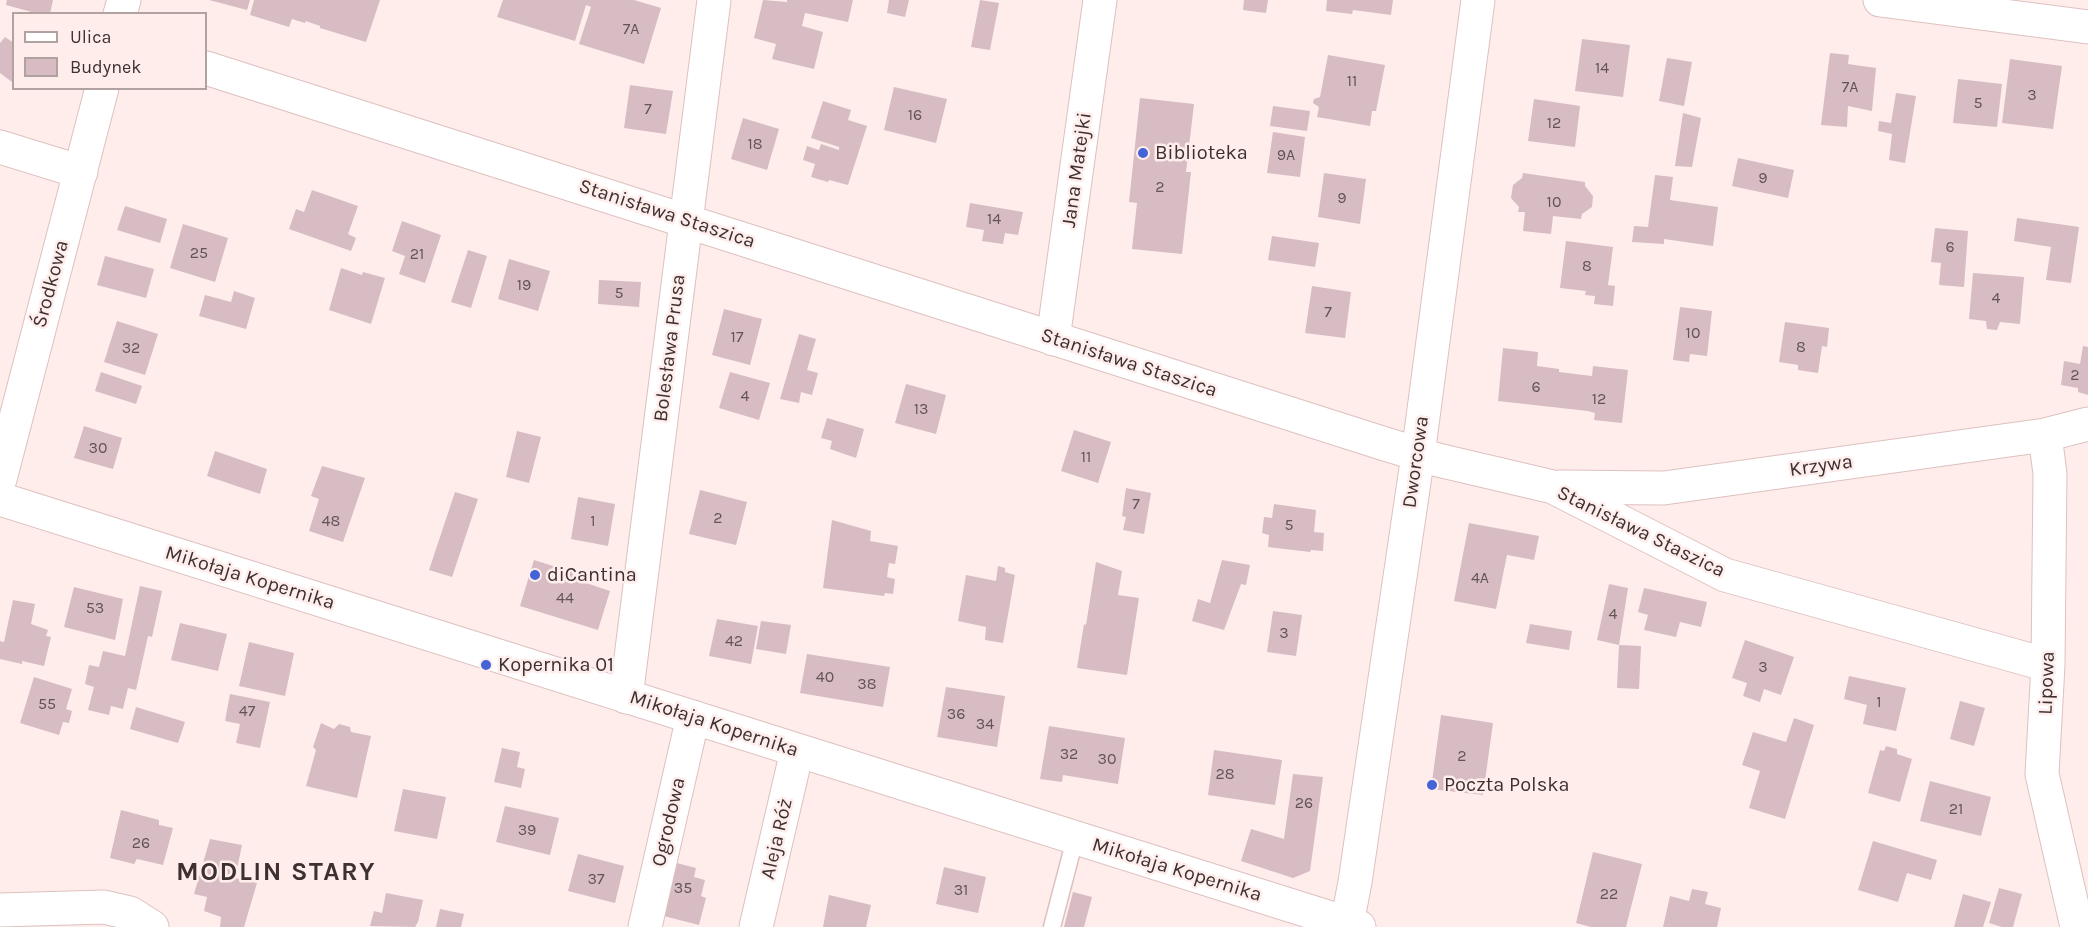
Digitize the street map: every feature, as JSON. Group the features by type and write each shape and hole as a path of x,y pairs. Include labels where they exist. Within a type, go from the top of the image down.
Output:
{"street":[{"name":"Bolesława Prusa","path":"626,697 714,0"},
{"name":"Jana Matejki","path":"1053,339 1100,0"},
{"name":"Dworcowa","path":"1353,925 1355,882 1418,455 1478,0"},
{"path":"1880,0 2088,27"},
{"name":"Stanisława Staszica","path":"207,68 1418,455 1552,487 1725,575 2048,665"},
{"name":"Środkowa","path":"0,480 102,90"},
{"path":"0,147 81,172"},
{"name":"Krzywa","path":"1552,487 1664,488 2045,435 2088,424"},
{"name":"Lipowa","path":"2045,435 2050,474 2048,665 2042,774 2077,927"},
{"name":"Mikołaja Kopernika","path":"0,499 1353,925"},
{"name":"Ogrodowa","path":"645,927 693,717"},
{"name":"Aleja Róż","path":"756,927 797,751"},
{"path":"0,910 104,907 130,913 152,927"}],"lane":[{"path":"1052,927 1075,839"}],"building":[{"path":"7,0 53,0 50,12 32,12 6,5"},
{"path":"209,0 250,0 247,10"},
{"path":"254,0 380,0 366,42 320,28 306,21 305,23 292,19 289,27 250,15"},
{"path":"503,0 634,0 661,8 644,64 579,44 591,7 586,5 575,41 497,17"},
{"path":"763,0 787,2 787,0 853,0 848,22 805,13 802,26 823,32 814,69 772,59 776,44 754,38"},
{"path":"889,0 909,0 905,17 887,13"},
{"path":"980,0 999,3 990,50 971,47"},
{"path":"1244,0 1268,0 1266,13 1243,10"},
{"path":"1327,0 1393,0 1391,15 1353,10 1352,14 1326,11"},
{"path":"5,37 12,42 12,82 0,73 0,43"},
{"path":"1582,39 1630,45 1623,97 1575,91"},
{"path":"1830,53 1849,55 1848,64 1876,68 1872,111 1848,106 1847,127 1821,125"},
{"path":"1328,55 1385,65 1376,111 1372,111 1370,126 1317,117 1319,107 1313,103 1314,99 1320,97"},
{"path":"1667,58 1692,62 1684,106 1659,101"},
{"path":"2010,59 2062,66 2053,129 2002,123"},
{"path":"1958,79 2002,84 1997,127 1953,123"},
{"path":"630,85 673,91 666,134 624,128"},
{"path":"894,87 947,99 936,143 884,130"},
{"path":"1896,93 1916,96 1905,163 1889,160 1892,134 1878,131 1879,121 1891,123"},
{"path":"1140,98 1194,104 1186,172 1191,172 1182,254 1132,249 1137,203 1129,202"},
{"path":"1534,99 1580,106 1575,147 1528,141"},
{"path":"823,101 851,110 848,120 867,126 848,185 811,177 815,164 803,160 807,146 819,150 821,144 839,150 839,147 811,138"},
{"path":"1273,106 1310,111 1307,131 1270,126"},
{"path":"1683,113 1701,118 1692,167 1675,166"},
{"path":"743,118 779,129 767,170 731,159"},
{"path":"1273,132 1305,137 1300,177 1267,173"},
{"path":"1738,158 1794,170 1788,198 1732,186"},
{"path":"1324,173 1366,179 1360,224 1318,217"},
{"path":"1523,173 1585,182 1585,186 1593,196 1592,207 1582,214 1581,219 1553,216 1551,234 1523,231 1525,212 1518,212 1519,207 1511,198 1513,185 1522,178"},
{"path":"1655,175 1673,177 1670,200 1718,207 1713,246 1664,239 1664,244 1632,242 1634,226 1648,227"},
{"path":"312,190 358,206 348,234 356,238 351,251 289,229 296,209 304,212"},
{"path":"970,203 1023,212 1018,235 1005,233 1003,244 982,241 984,230 966,227"},
{"path":"125,206 167,219 160,243 117,230"},
{"path":"2017,218 2079,227 2071,283 2046,280 2051,247 2014,241"},
{"path":"402,221 441,235 425,283 399,274 405,256 392,251"},
{"path":"183,224 228,238 215,282 170,268"},
{"path":"1935,228 1968,231 1964,287 1939,285 1941,263 1931,262"},
{"path":"1272,236 1319,243 1315,267 1268,260"},
{"path":"1566,241 1613,247 1608,285 1615,286 1613,306 1594,304 1595,296 1585,295 1586,291 1560,288"},
{"path":"468,250 487,256 471,308 451,302"},
{"path":"105,256 154,269 146,298 97,285"},
{"path":"509,259 550,271 538,311 498,299"},
{"path":"341,268 362,275 363,272 385,278 371,324 329,310"},
{"path":"1973,273 2024,277 2020,324 2000,322 1997,330 1987,329 1986,321 1969,319"},
{"path":"599,280 641,282 639,307 598,304"},
{"path":"1312,286 1351,292 1345,338 1305,333"},
{"path":"234,291 255,298 246,329 199,316 205,295 231,302"},
{"path":"1680,307 1712,311 1707,356 1690,354 1689,362 1673,360"},
{"path":"724,309 762,319 750,365 712,355"},
{"path":"117,321 158,334 145,375 104,362"},
{"path":"1785,322 1829,328 1827,347 1822,346 1818,373 1798,370 1798,365 1779,362"},
{"path":"799,334 816,339 807,370 818,373 812,395 801,392 799,403 780,399"},
{"path":"2083,346 2088,347 2088,395 2078,392 2078,388 2061,385 2064,361 2080,364"},
{"path":"1503,348 1538,352 1537,366 1559,369 1559,372 1592,376 1593,366 1628,370 1622,423 1594,420 1595,413 1588,411 1498,401"},
{"path":"101,372 142,386 136,404 95,391"},
{"path":"730,372 770,383 759,420 719,408"},
{"path":"906,384 946,395 936,434 895,423"},
{"path":"827,418 864,429 856,458 830,449 832,441 821,438"},
{"path":"84,426 122,438 113,469 74,458"},
{"path":"1074,430 1111,442 1098,483 1061,471"},
{"path":"517,431 541,437 529,483 506,477"},
{"path":"215,451 267,469 260,494 207,476"},
{"path":"322,466 365,478 343,542 309,531 319,499 311,496"},
{"path":"1126,488 1151,493 1144,534 1123,530 1126,517 1122,516"},
{"path":"700,490 747,502 736,545 689,534"},
{"path":"455,492 478,499 452,577 429,570"},
{"path":"578,497 615,504 608,546 571,539"},
{"path":"1274,504 1316,510 1314,532 1324,533 1323,551 1311,550 1310,552 1268,547 1269,535 1262,533 1264,517 1272,518"},
{"path":"832,520 871,531 870,541 898,546 895,564 889,563 887,577 895,579 893,594 885,593 884,596 823,588"},
{"path":"1469,523 1539,536 1534,560 1507,555 1496,609 1454,601"},
{"path":"534,560 585,576 583,582 610,591 598,630 520,606"},
{"path":"1222,560 1250,565 1246,585 1241,584 1224,630 1192,621 1198,599 1210,603"},
{"path":"1096,562 1122,571 1118,595 1139,598 1127,675 1077,668"},
{"path":"998,566 1005,568 1005,572 1015,575 1003,643 985,640 986,627 958,621 966,575 996,581"},
{"path":"1609,584 1628,588 1619,645 1597,640"},
{"path":"140,586 162,591 152,637 148,636 136,690 128,688 123,709 111,706 109,715 88,710 94,687 85,684 89,665 99,667 103,651 125,656"},
{"path":"74,587 123,599 115,640 64,627"},
{"path":"1644,588 1707,602 1701,627 1680,622 1676,637 1644,630 1648,615 1638,612"},
{"path":"13,600 35,604 31,624 48,630 46,636 51,637 44,666 0,659 0,641 4,642"},
{"path":"1273,611 1302,615 1296,656 1267,652"},
{"path":"717,619 758,626 751,664 709,656"},
{"path":"761,621 791,625 786,654 756,649"},
{"path":"180,623 227,634 218,671 171,660"},
{"path":"1530,624 1572,631 1569,650 1526,643"},
{"path":"1745,640 1794,657 1781,695 1764,689 1760,702 1743,696 1747,683 1732,678"},
{"path":"249,642 294,653 285,696 239,686"},
{"path":"1619,645 1641,646 1639,689 1617,688"},
{"path":"807,654 890,667 883,707 800,693"},
{"path":"1849,676 1906,688 1896,731 1863,724 1867,705 1844,699"},
{"path":"34,677 72,689 66,709 72,711 69,723 63,722 59,735 20,723"},
{"path":"946,687 1005,696 997,747 937,737"},
{"path":"230,694 270,702 260,748 236,743 240,724 225,721"},
{"path":"1960,701 1985,708 1974,746 1950,739"},
{"path":"136,707 185,722 178,743 130,729"},
{"path":"1441,715 1493,723 1483,795 1431,789"},
{"path":"1794,718 1814,725 1785,819 1749,808 1760,771 1742,765 1753,732 1786,742"},
{"path":"321,723 334,729 339,724 350,727 351,732 371,736 357,798 306,786 316,750 313,747"},
{"path":"1049,726 1125,738 1118,784 1063,775 1062,782 1040,779"},
{"path":"1886,746 1897,749 1897,754 1912,759 1900,802 1868,793 1880,750 1884,751"},
{"path":"502,748 520,752 517,767 525,769 521,788 494,782"},
{"path":"1214,750 1282,760 1275,805 1208,795"},
{"path":"1293,774 1323,777 1310,871 1293,878 1241,861 1251,829 1284,839"},
{"path":"1930,781 1991,797 1981,836 1920,821"},
{"path":"403,789 446,797 437,839 394,831"},
{"path":"505,806 559,818 550,855 496,842"},
{"path":"121,810 159,820 159,825 173,828 163,865 137,859 134,864 110,858"},
{"path":"210,839 242,845 235,878 257,883 244,927 220,927 221,917 204,911 207,897 194,894"},
{"path":"1873,841 1937,860 1931,880 1907,873 1898,902 1858,890"},
{"path":"1593,852 1642,864 1626,927 1591,927 1576,923"},
{"path":"578,854 624,866 615,903 568,891"},
{"path":"669,861 696,868 694,877 705,880 701,896 706,898 699,925 656,914"},
{"path":"944,867 986,877 978,913 936,904"},
{"path":"1999,888 2022,894 2013,927 2002,927 1989,923"},
{"path":"1692,889 1708,892 1705,904 1721,908 1717,927 1663,927 1670,896 1689,901"},
{"path":"1073,892 1092,897 1084,927 1064,927"},
{"path":"386,893 423,900 415,927 370,926 374,911 382,913"},
{"path":"1963,894 1991,902 1983,927 1954,927"},
{"path":"829,895 871,905 866,927 823,927"},
{"path":"440,909 464,914 461,927 436,927"}],"place":[{"name":"Biblioteka","path":"1143,153"},
{"name":"diCantina","path":"535,575"},
{"name":"Kopernika 01","path":"486,665"},
{"name":"Poczta Polska","path":"1432,785"}],"district":[{"name":"MODLIN STARY","path":"276,873"}]}
